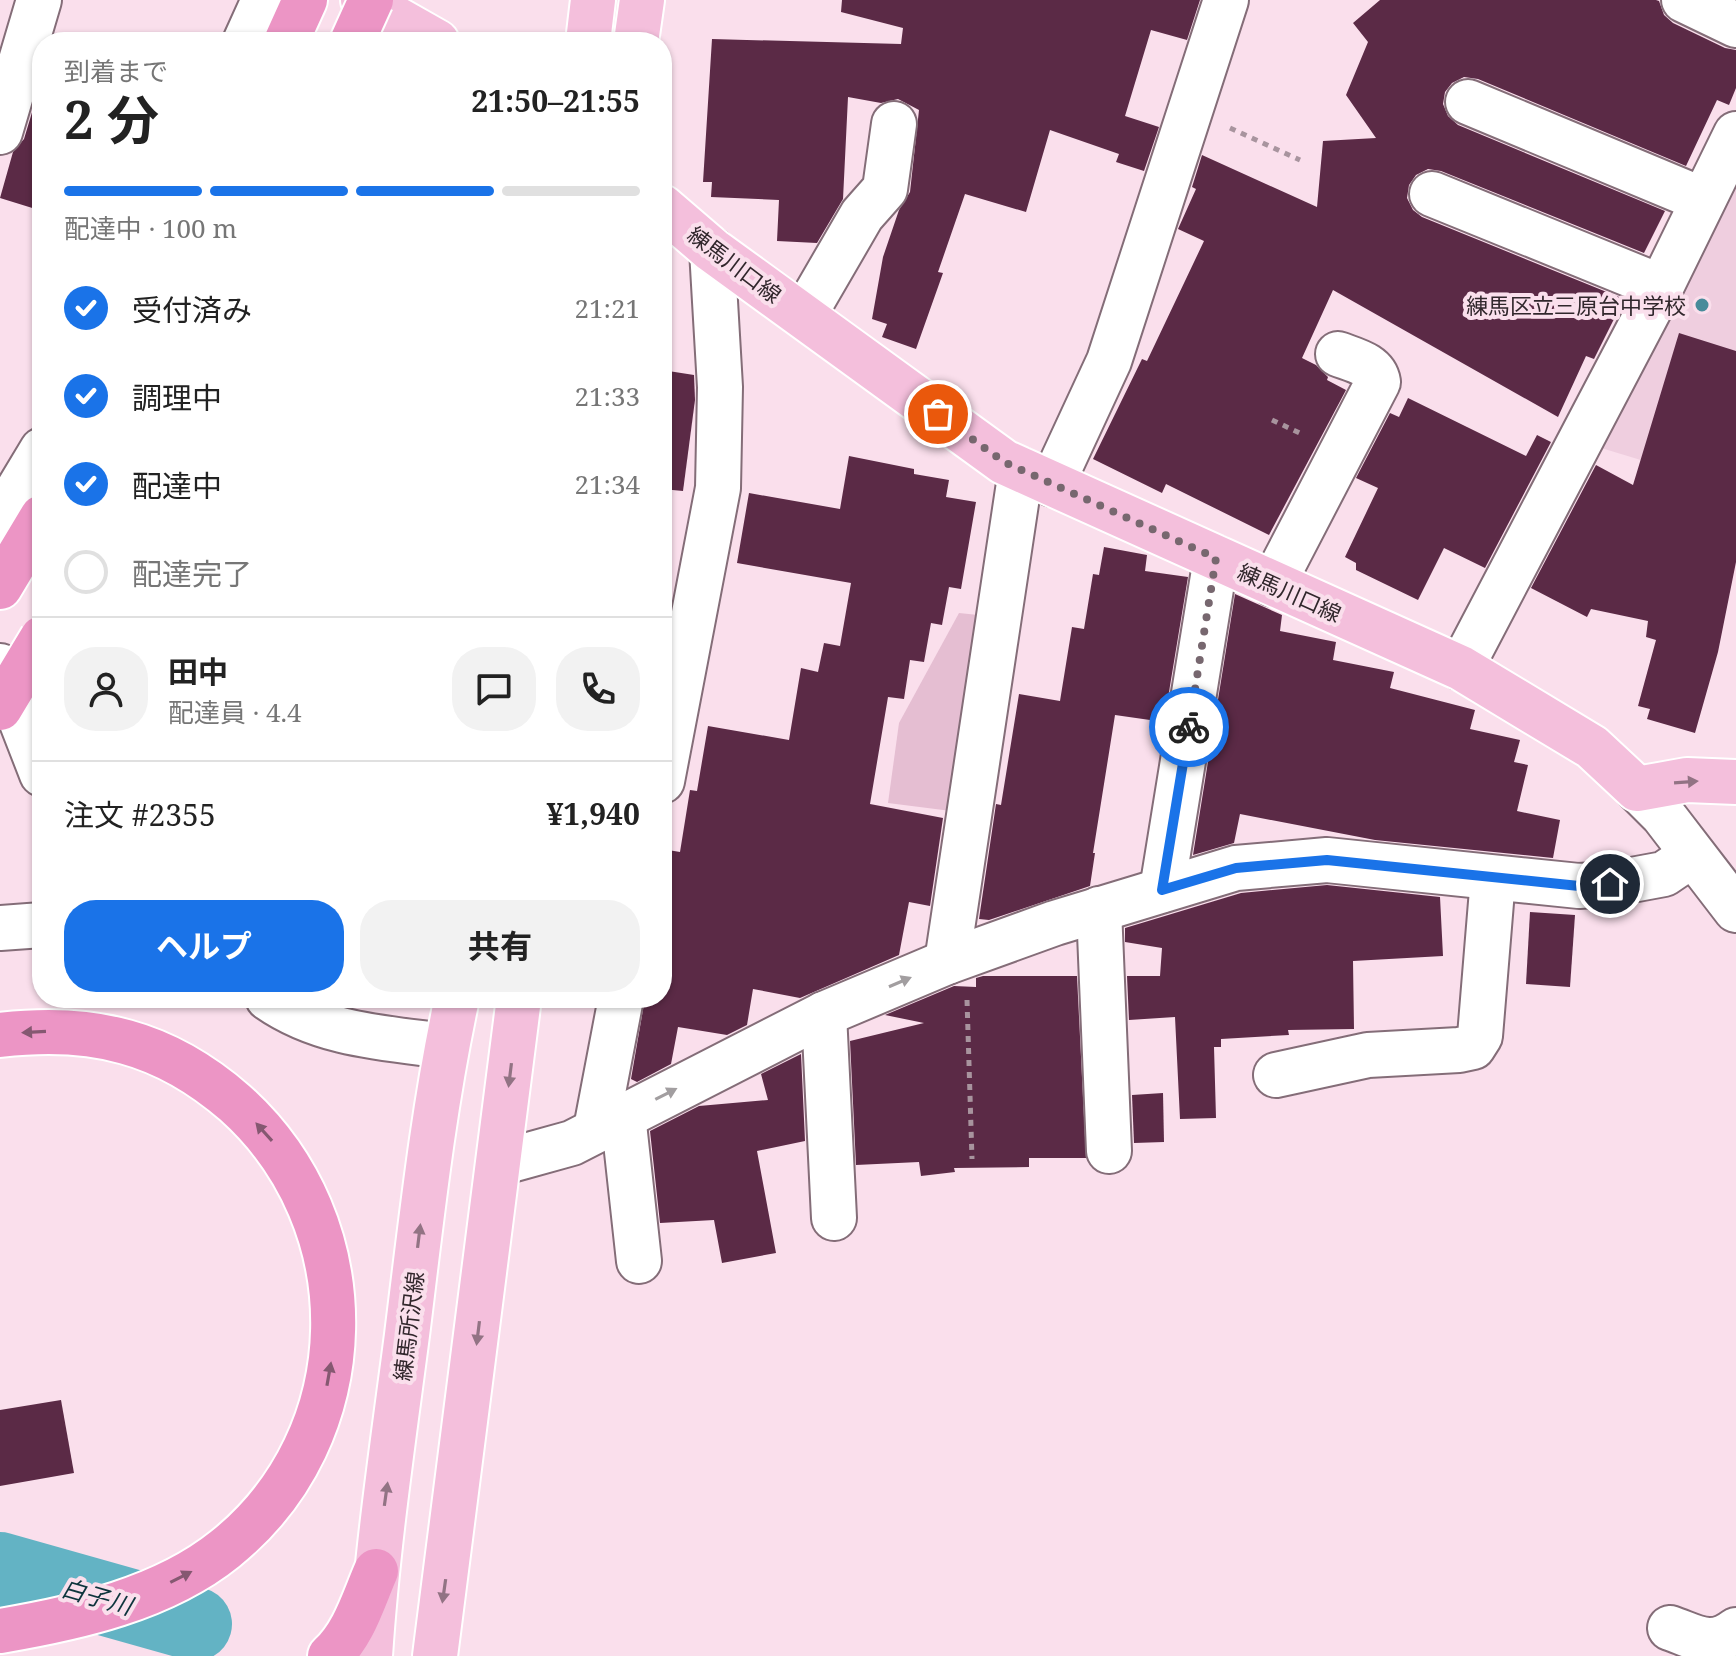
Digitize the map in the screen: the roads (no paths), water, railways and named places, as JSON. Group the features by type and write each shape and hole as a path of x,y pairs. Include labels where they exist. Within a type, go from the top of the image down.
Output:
{"highway":[{"path":"291,32 305,0"},
{"path":"363,32 380,16"},
{"path":"0,587 32,534"},
{"path":"22,712 32,675"},
{"path":"0,1035 58,1030 127,1042 190,1069 220,1089 270,1138 291,1168 321,1235 330,1270 334,1347 315,1426 299,1460 280,1492 253,1525 224,1551 160,1588 71,1617 0,1631"},
{"path":"330,1656 351,1629 376,1571"}],"main road":[{"path":"589,32 593,0"},
{"path":"637,32 642,0"},
{"path":"380,16 415,32"},
{"name":"練馬川口線","path":"672,216 712,250 1004,462 1461,668 1592,747 1637,789"},
{"path":"1637,789 1687,780 1736,782"},
{"name":"練馬所沢線","path":"370,1656 376,1571 430,1151 455,1008"},
{"path":"435,1656 518,1008"}],"street":[{"path":"0,132 39,0"},
{"path":"250,32 264,0"},
{"path":"957,959 1037,477 1109,361 1226,0"},
{"path":"1684,0 1736,25"},
{"path":"1468,102 1703,200"},
{"path":"804,315 862,215 885,189 894,124"},
{"path":"1461,668 1661,287 1736,134"},
{"path":"1432,194 1661,287"},
{"path":"672,729 718,488 720,387 712,250"},
{"path":"1273,584 1378,382 1377,375 1370,368 1338,354"},
{"path":"0,520 32,467"},
{"path":"1162,890 1216,558"},
{"path":"0,666 22,712 32,743"},
{"path":"0,767 22,712"},
{"path":"1637,789 1663,815 1736,910"},
{"path":"500,1163 572,1143 824,1014 957,959 1099,909 1236,868 1327,860 1579,886 1664,874 1692,855"},
{"path":"1276,1075 1368,1055 1473,1047 1480,1036 1493,878"},
{"path":"1099,909 1109,1151"},
{"path":"0,928 32,926"},
{"path":"282,1008 321,1026 362,1035 446,1046"},
{"path":"620,1008 610,1122 639,1261"},
{"path":"824,1014 834,1218"},
{"path":"1670,1628 1706,1641 1726,1638 1736,1630"}],"waterway":[{"name":"白子川","path":"0,1569 195,1624"}],"place":[{"name":"練馬区立三原台中学校","path":"1702,305"}]}
